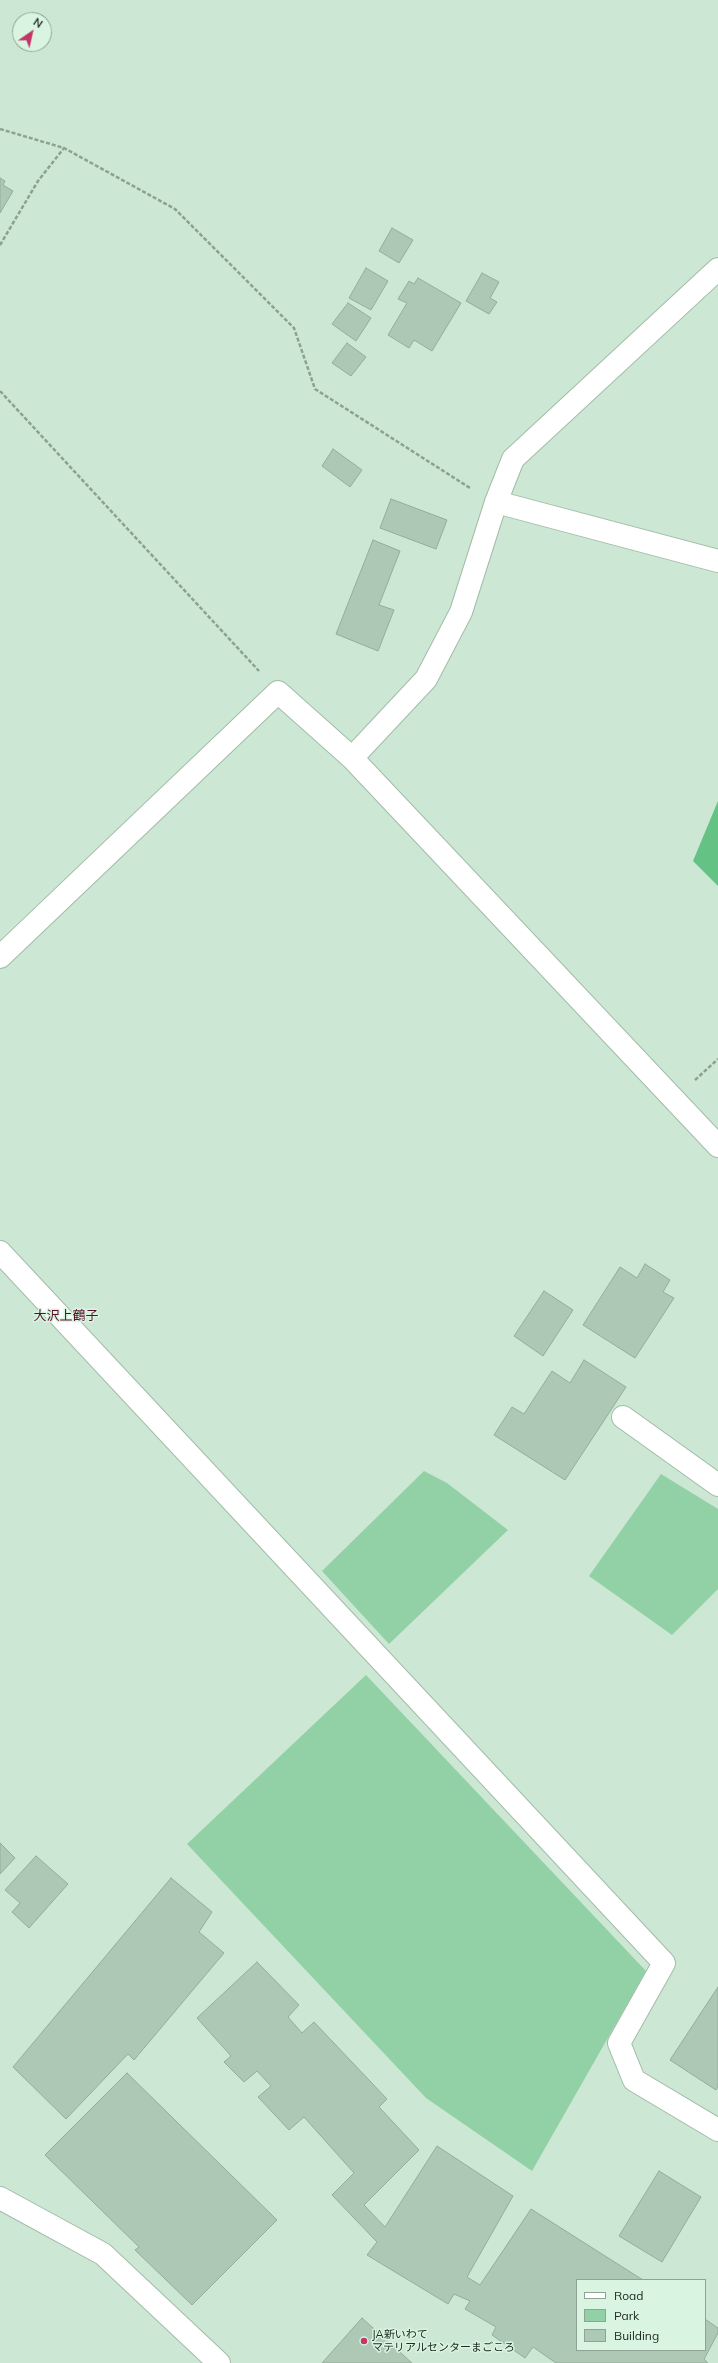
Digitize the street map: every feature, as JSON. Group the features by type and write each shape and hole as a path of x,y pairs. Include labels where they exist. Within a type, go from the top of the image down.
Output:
{"street":[{"path":"352,758 426,679 460,612 496,502 513,459 718,269"},
{"path":"496,502 718,561"},
{"path":"0,957 278,692 352,758 718,1146"},
{"path":"0,1252 664,1963 619,2043 634,2080 718,2130"},
{"path":"623,1417 718,1485"},
{"path":"0,2198 103,2254 219,2363"}],"path":[{"path":"0,129 64,148 175,209 294,328 315,389 469,488 496,502"},
{"path":"0,245 38,180 64,148"},
{"path":"0,391 278,692"}],"green space":[{"path":"718,801 718,886 693,861"},
{"path":"424,1471 447,1483 508,1530 389,1644 322,1571"},
{"path":"661,1474 718,1509 718,1589 672,1635 589,1576"},
{"path":"366,1675 646,1971 532,2171 426,2098 187,1844"}],"building":[{"path":"0,178 5,181 3,185 13,191 0,213"},
{"path":"392,228 413,240 399,263 379,251"},
{"path":"366,268 388,281 371,310 349,298"},
{"path":"482,273 499,282 490,298 497,302 489,314 466,301"},
{"path":"418,278 461,303 432,351 414,340 409,348 388,335 407,303 398,299 409,281 414,284"},
{"path":"348,303 371,318 356,341 332,324"},
{"path":"347,343 366,357 351,376 332,363"},
{"path":"333,449 362,470 350,487 322,466"},
{"path":"391,499 447,520 436,549 380,528"},
{"path":"373,540 400,551 379,605 394,610 378,651 336,634"},
{"path":"645,1264 670,1280 663,1292 674,1298 635,1358 583,1325 620,1267 637,1278"},
{"path":"544,1291 573,1310 543,1356 514,1336"},
{"path":"584,1360 626,1387 565,1480 494,1435 512,1407 524,1414 552,1371 570,1383"},
{"path":"0,1843 15,1858 0,1874"},
{"path":"36,1856 68,1884 29,1928 12,1912 20,1903 5,1890"},
{"path":"171,1878 212,1912 199,1932 224,1953 134,2060 128,2054 66,2119 13,2067"},
{"path":"257,1962 299,2005 288,2017 302,2033 314,2022 387,2099 379,2107 419,2150 364,2205 385,2227 437,2146 513,2196 467,2277 480,2285 531,2209 641,2279 576,2279 576,2351 706,2351 706,2320 718,2328 718,2333 704,2359 708,2363 556,2363 533,2347 525,2358 492,2335 496,2327 465,2309 470,2301 454,2294 448,2304 367,2255 377,2242 332,2195 354,2173 304,2117 289,2130 258,2097 271,2086 257,2071 244,2082 224,2062 231,2056 197,2018"},
{"path":"718,1987 718,2087 716,2090 670,2060"},
{"path":"127,2073 277,2220 192,2305 135,2250 139,2247 45,2155"},
{"path":"659,2171 701,2197 662,2262 619,2236"},
{"name":"JA新いわて マテリアルセンターまごころ","path":"362,2318 412,2363 322,2363"}],"place":[{"name":"JA新いわて マテリアルセンターまごころ","path":"364,2341"}],"district":[{"name":"大沢上鶴子","path":"66,1316"}]}
